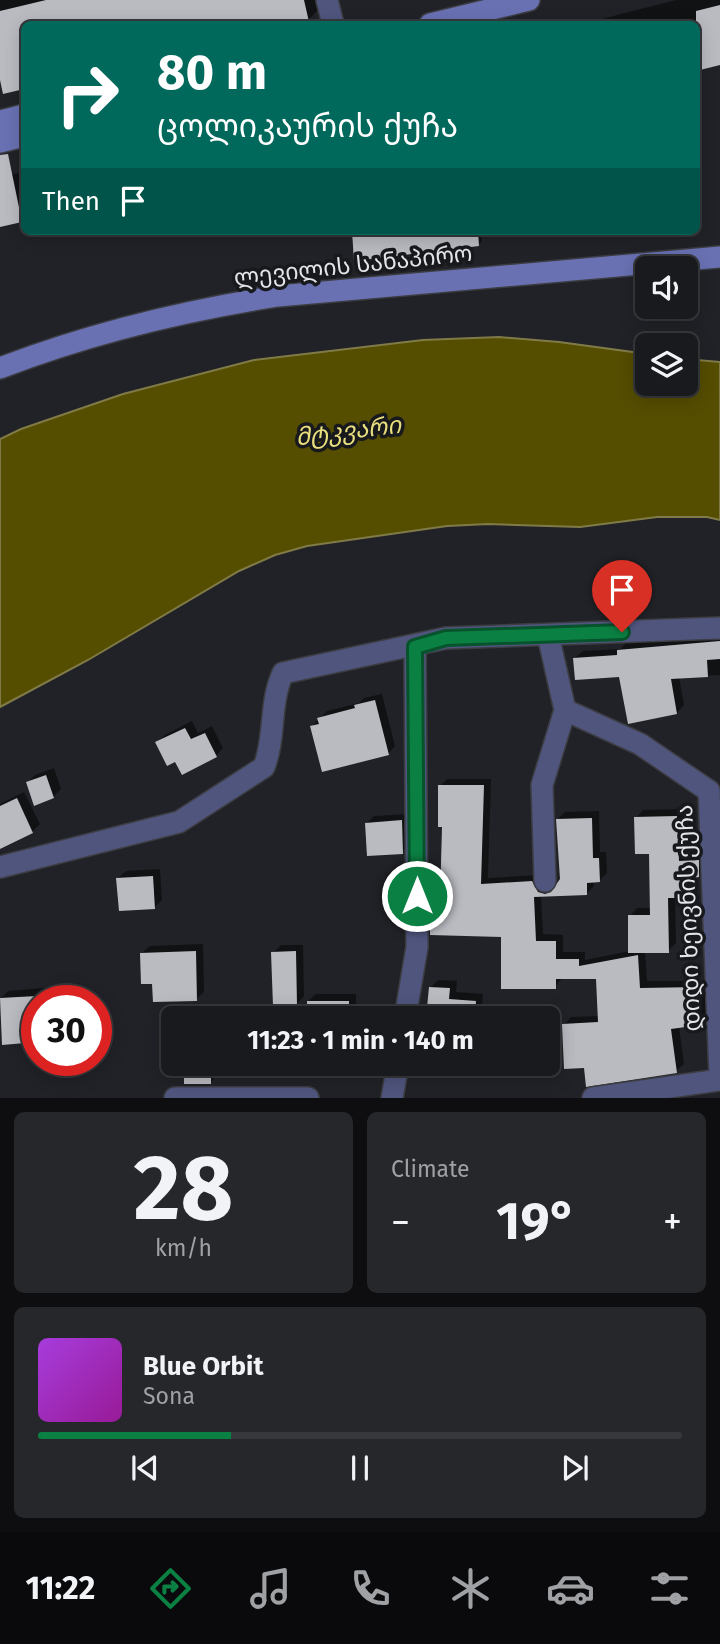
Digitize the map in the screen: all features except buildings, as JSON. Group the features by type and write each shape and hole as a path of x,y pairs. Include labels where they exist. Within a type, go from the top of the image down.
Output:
{"main road":[{"path":"442,21 529,0"},
{"path":"0,121 21,116"},
{"path":"0,142 21,137"},
{"name":"ლევილის სანაპირო","path":"0,368 96,335 155,319 243,302 344,290 720,257"}],"street":[{"path":"327,0 332,21"},
{"path":"0,867 179,822 264,767 270,751 276,689 283,673 415,647 446,638 720,628"},
{"path":"545,881 542,785 565,710 548,635"},
{"path":"407,1006 417,947 415,647"},
{"name":"დიდი ხეივნის ქუჩა","path":"565,710 640,744 715,791 720,1078"},
{"path":"392,1098 396,1076"},
{"path":"593,1098 695,1091 720,1078"},
{"path":"175,1098 308,1098"}],"water":[{"name":"მტკვარი","path":"499,337 635,352 635,396 698,396 698,360 720,362 720,520 707,517 657,517 580,527 488,524 447,526 307,546 275,555 239,571 88,660 0,707 0,439 21,429 123,394 254,360 423,340"}],"route":[{"path":"417,896 415,647 446,638 622,632"}]}
